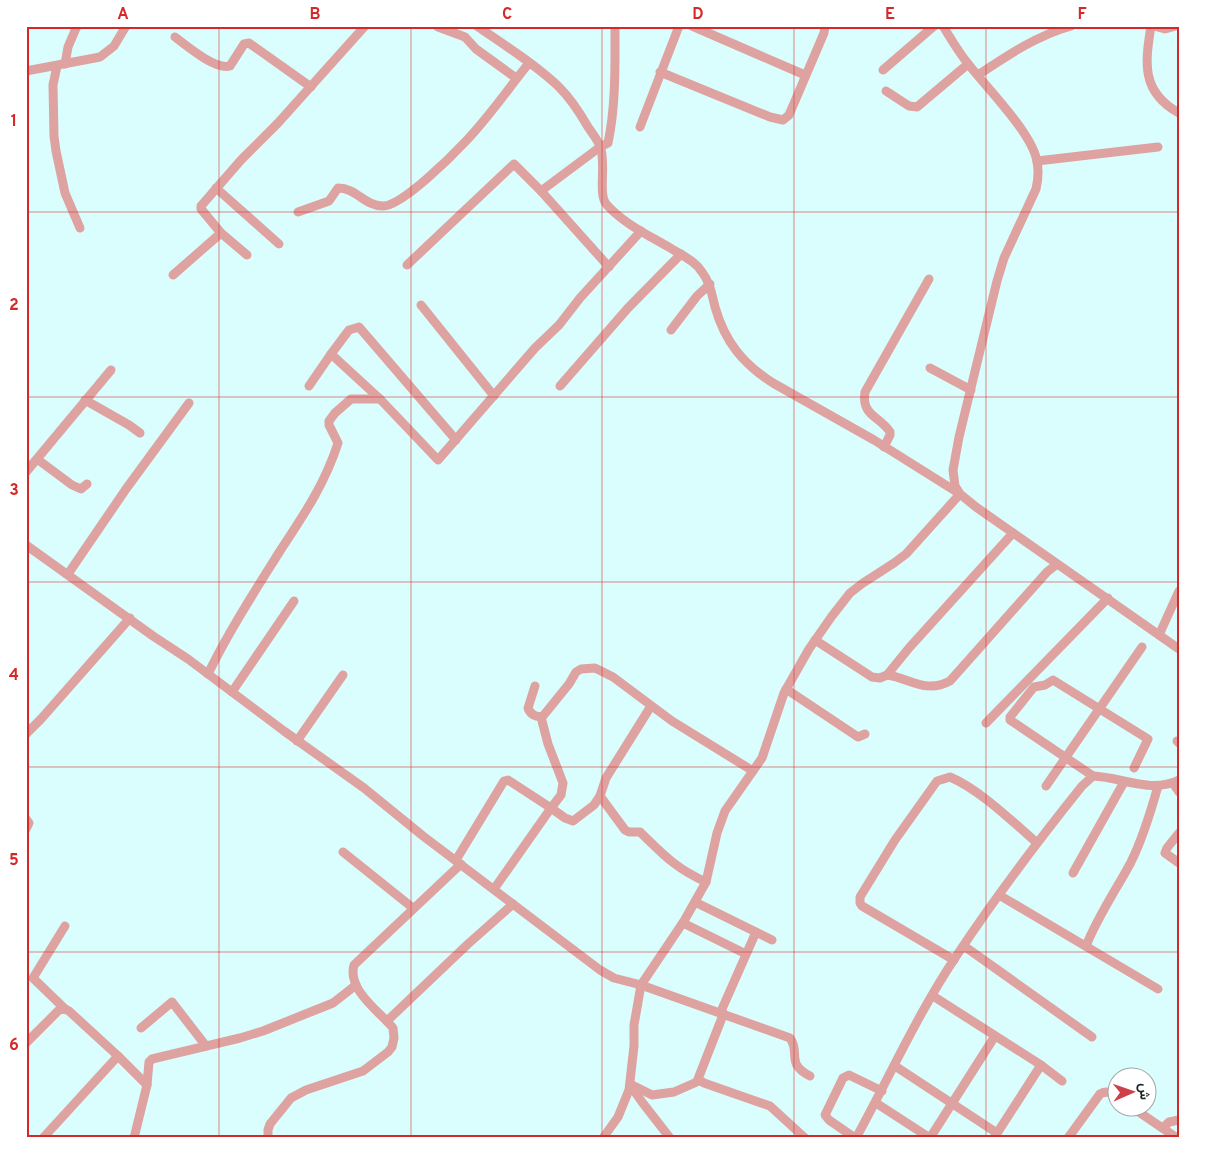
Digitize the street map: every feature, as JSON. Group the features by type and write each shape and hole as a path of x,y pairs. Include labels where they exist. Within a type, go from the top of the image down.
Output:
{"street":[{"path":"77,26 53,85 56,152 65,193 80,228"},
{"path":"26,71 96,59 114,46 126,26"},
{"path":"246,255 221,233 201,208 216,188 311,87 365,26"},
{"path":"477,26 529,63 564,93 583,118 600,147 604,166 602,195 604,203 626,221 695,264 710,284 724,329 740,357 773,384 884,446 960,494 1179,649"},
{"path":"541,191 608,143 615,77 615,26"},
{"path":"640,127 679,26"},
{"path":"692,26 805,75"},
{"path":"660,72 778,120 786,118 789,115 824,33 825,26"},
{"path":"883,70 934,26"},
{"path":"943,26 968,64 1013,118 1028,140 1037,160 1038,179 1036,189 1004,258 971,390 953,470 955,486 960,494"},
{"path":"978,75 1026,44 1071,26"},
{"path":"1176,26 1165,29 1153,26 1147,56 1148,78 1152,88 1159,98 1179,113"},
{"path":"438,27 465,36 476,49 516,78"},
{"path":"175,37 196,52 225,67 230,66 244,44 249,43 311,87"},
{"path":"298,212 328,201 338,188 347,188 375,205 382,206 396,203 466,140 529,63"},
{"path":"886,92 909,106 917,107 968,64"},
{"path":"1037,160 1158,147"},
{"path":"407,265 514,164 541,191 609,267"},
{"path":"216,188 279,244"},
{"path":"331,354 380,399 438,460 641,231"},
{"path":"174,275 221,233"},
{"path":"560,386 628,308 680,254"},
{"path":"884,446 890,432 868,410 864,399 865,392 929,279"},
{"path":"671,330 697,296 710,284"},
{"path":"421,305 494,396"},
{"path":"309,386 349,330 359,327 456,440"},
{"path":"930,368 971,390"},
{"path":"26,472 111,370"},
{"path":"208,674 222,645 320,489 338,443 329,425 330,418 351,398 380,399"},
{"path":"85,400 130,425 140,433"},
{"path":"68,574 126,489 189,403"},
{"path":"37,459 72,485 81,489 87,484"},
{"path":"602,1138 618,1117 630,1084 634,1025 642,985 683,923 706,882 717,833 725,811 762,758 786,689 815,640 850,594 906,554 960,494"},
{"path":"815,640 872,677 880,678 887,675 1013,533"},
{"path":"26,545 364,788 605,973 614,978 642,985 790,1038 794,1046 796,1066 810,1076"},
{"path":"887,675 922,686 940,685 950,681 1047,572 1057,564"},
{"path":"1159,635 1179,591"},
{"path":"986,723 1108,598"},
{"path":"232,692 294,601"},
{"path":"26,734 130,618"},
{"path":"1046,786 1142,647"},
{"path":"541,717 569,684 576,672 595,668 613,677 699,739 754,771"},
{"path":"297,741 343,675"},
{"path":"1134,768 1148,739 1053,680 1045,686 1034,687 1010,717 1011,722 1093,776 1103,776 1124,782 1158,786 1176,781 1179,792"},
{"path":"535,686 528,708 532,714 541,717"},
{"path":"786,689 858,737 865,734"},
{"path":"268,1138 270,1124 292,1098 306,1090 363,1071 392,1047 393,1028 364,996 356,984 352,972 354,965 458,862 504,780 508,780 570,821 573,821 594,805 600,796 606,778 651,706"},
{"path":"494,889 561,795 563,783 548,744 541,717"},
{"path":"882,1091 848,1075 843,1078 825,1115 829,1120 856,1138 876,1103 933,996 954,960 1018,868 1082,786 1093,776"},
{"path":"954,960 862,906 860,903 860,897 900,833 937,782 950,777 990,804 1037,843"},
{"path":"1073,873 1124,782"},
{"path":"1086,946 1097,920 1132,861 1148,820 1158,786"},
{"path":"600,796 625,830 640,832 670,862 706,882"},
{"path":"26,818 29,823 26,829"},
{"path":"1179,833 1165,853 1179,864"},
{"path":"343,852 413,908"},
{"path":"999,895 1158,989"},
{"path":"695,902 772,940"},
{"path":"387,1021 513,904"},
{"path":"683,923 746,954"},
{"path":"65,926 33,978 147,1085"},
{"path":"699,1081 698,1078 723,1015 722,1009 756,932"},
{"path":"964,946 1092,1037"},
{"path":"134,1138 147,1085 149,1062 152,1059 263,1031 333,1003 356,984"},
{"path":"933,996 1041,1065 1062,1081"},
{"path":"141,1028 172,1002 206,1046"},
{"path":"28,1039 59,1010 65,1009"},
{"path":"876,1103 930,1138 995,1036"},
{"path":"43,1138 118,1056"},
{"path":"896,1066 953,1103 995,1136 1041,1065"},
{"path":"630,1084 652,1095 674,1092 699,1081 770,1106 805,1138"},
{"path":"630,1084 670,1138"},
{"path":"1068,1138 1100,1094 1108,1093"},
{"path":"1145,1116 1178,1138"},
{"path":"1163,1128 1169,1122 1179,1120"}]}
